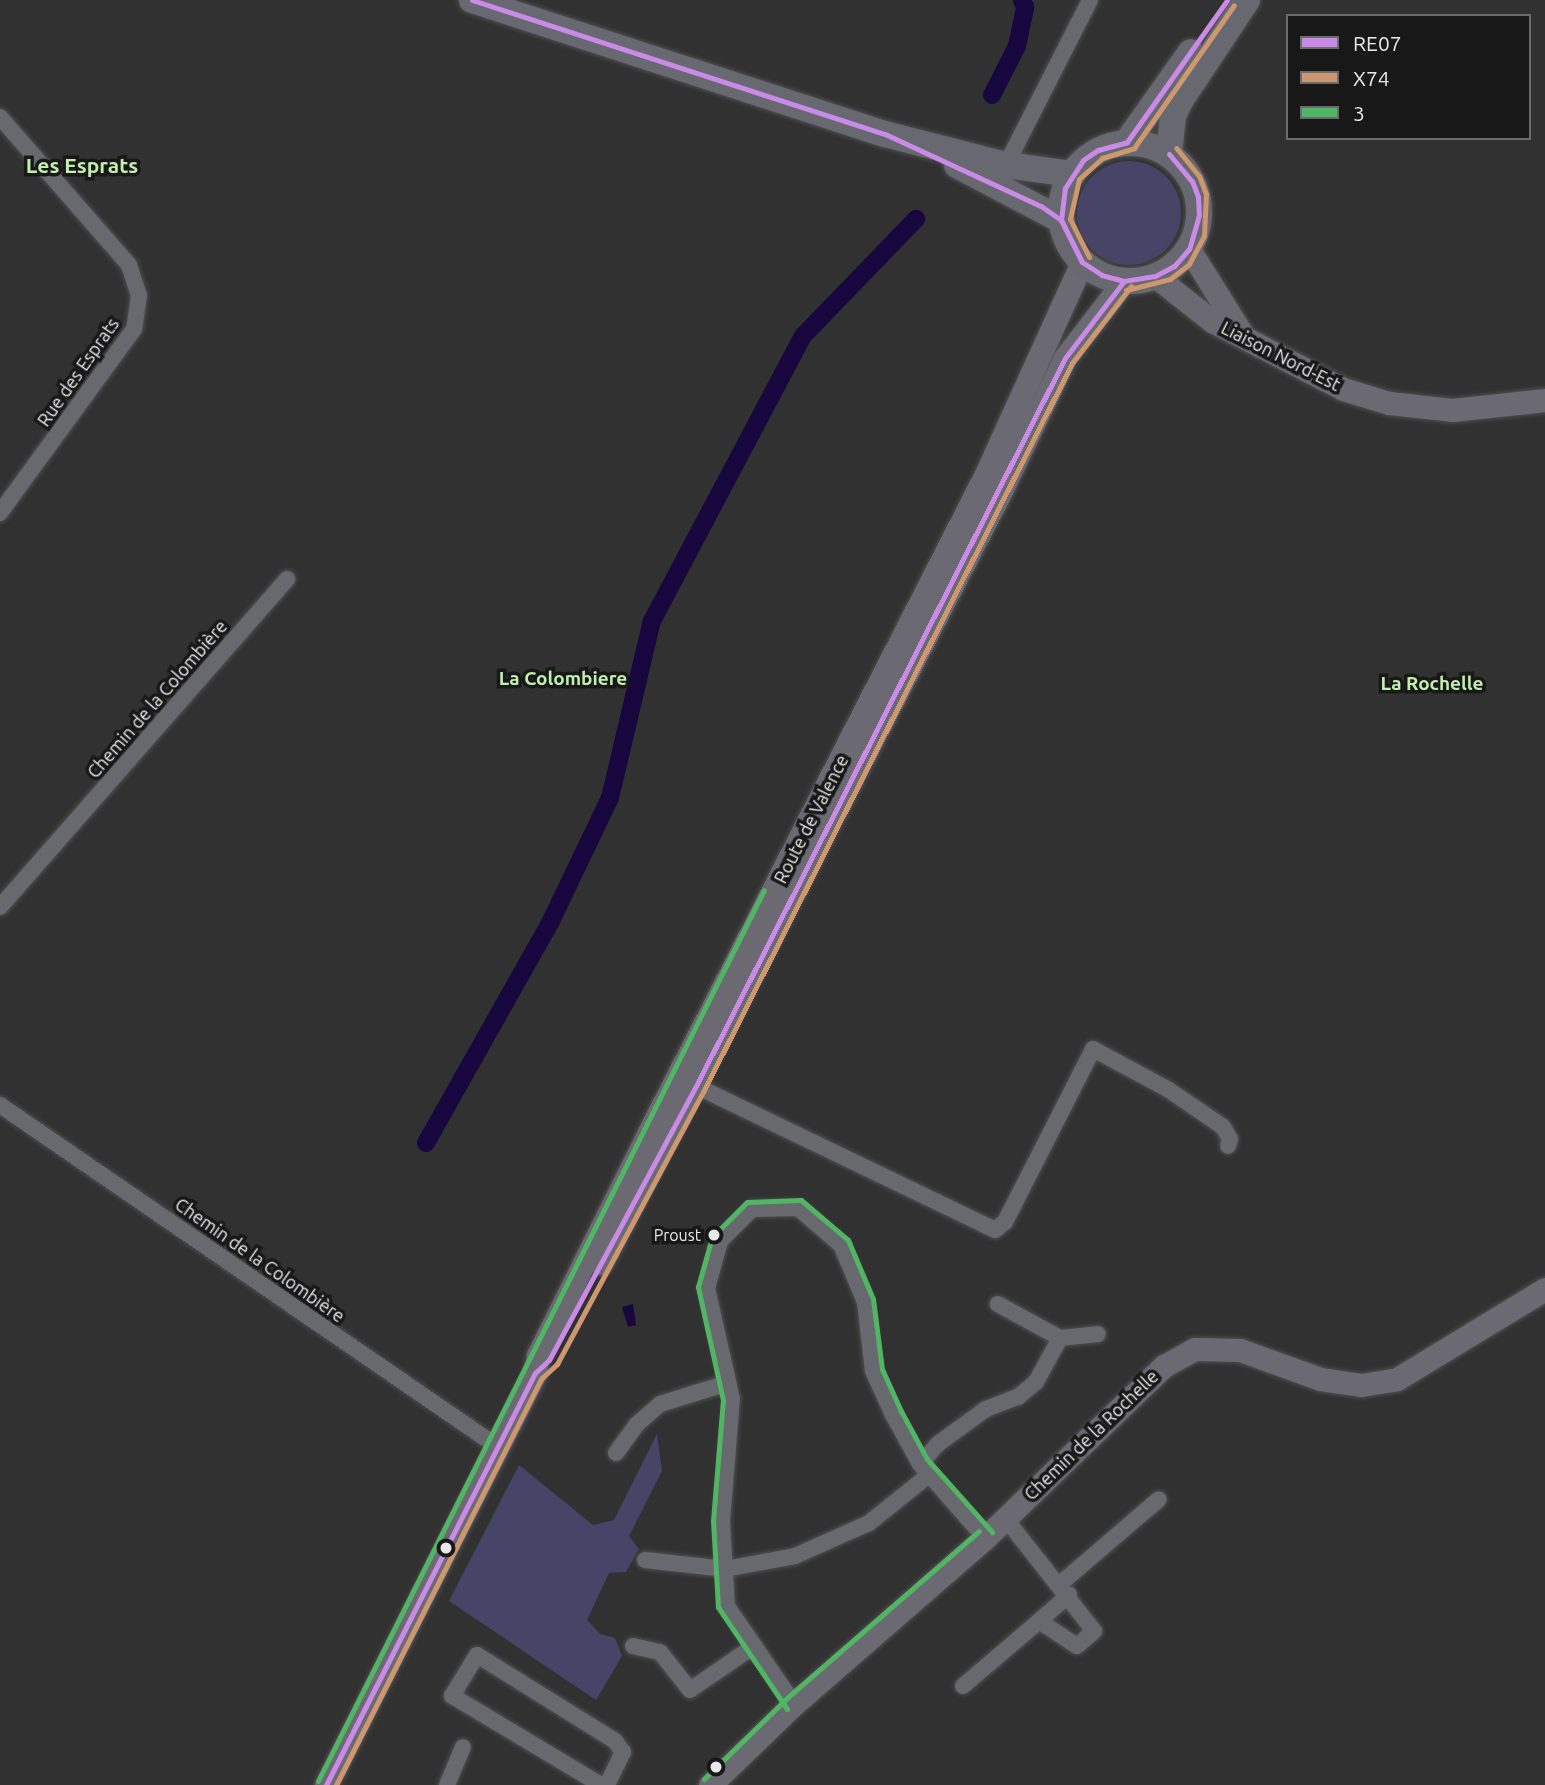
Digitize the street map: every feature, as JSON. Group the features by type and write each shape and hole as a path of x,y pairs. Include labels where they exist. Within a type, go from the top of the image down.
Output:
{"main road":[{"path":"472,0 709,79 886,134 1006,165 1072,174"},
{"path":"1127,142 1227,0"},
{"path":"1169,154 1173,116 1180,101 1247,0"},
{"path":"886,134 986,178 1061,220"},
{"path":"1127,142 1169,154 1192,181 1198,197 1196,233 1189,249 1174,265 1155,276 1124,281 1102,275 1082,262 1065,235 1061,220 1063,196 1072,174 1098,150 1127,142"},
{"path":"1189,249 1245,339"},
{"name":"Route de Valence","path":"326,1785 337,1774 358,1723 535,1373 538,1355 649,1132 986,474 1082,262"},
{"name":"Liaison Nord-Est","path":"1155,276 1212,321 1343,389 1389,403 1452,410 1545,400"},
{"name":"Route de Valence","path":"535,1373 548,1360 696,1086 1065,358 1124,281"},
{"name":"Chemin de la Rochelle","path":"710,1785 794,1704 985,1538 1164,1366 1195,1349 1240,1350 1320,1379 1361,1385 1397,1379 1545,1289"}],"street":[{"path":"1006,165 1090,0"},
{"name":"Rue des Esprats","path":"0,117 129,265 139,295 134,329 0,513"},
{"name":"Chemin de la Colombière","path":"0,907 287,579"},
{"path":"696,1086 995,1230 1005,1222 1093,1049 1169,1090 1223,1127 1230,1139 1228,1146"},
{"name":"Chemin de la Colombière","path":"0,1105 498,1447"},
{"path":"794,1704 727,1606 722,1522 732,1399 708,1288 720,1241 752,1209 798,1208 841,1245 865,1301 873,1371 925,1470 985,1538"},
{"path":"998,1304 1060,1338 1098,1334"},
{"path":"645,1560 725,1569 794,1556 869,1523 925,1470 939,1443 986,1409 1018,1397 1036,1382 1060,1338"},
{"path":"616,1453 636,1425 660,1404 728,1383"},
{"path":"963,1686 1039,1621 1064,1589 1159,1499"},
{"path":"1004,1518 1064,1589 1094,1631 1077,1646 1039,1621"},
{"path":"633,1646 660,1652 690,1690 754,1646"},
{"path":"601,1785 452,1696 477,1655 615,1741 622,1752 607,1785"},
{"path":"447,1785 463,1747"}],"shaded area":[{"path":"1129,161 1149,165 1166,176 1177,193 1181,213 1177,233 1166,250 1149,261 1129,265 1109,261 1092,250 1081,233 1077,213 1081,193 1092,176 1109,165"},
{"path":"633,1304 636,1325 628,1327 622,1307"},
{"path":"657,1434 662,1471 629,1536 639,1549 626,1572 609,1573 587,1620 600,1634 615,1638 622,1656 596,1700 449,1601 519,1465 593,1525 614,1520"}],"waterway":[{"path":"992,95 1017,46 1025,7 1022,0"},
{"path":"426,1143 550,923 610,798 652,621 803,336 916,219"}],"transit line":[{"name":"RE07","path":"472,0 885,134 1041,206 1061,220 1082,262"},
{"name":"RE07","path":"1169,154 1192,181 1198,197 1199,215 1189,249 1174,266 1155,276 1124,281 1102,275 1082,262 1061,220 1065,188 1083,160 1098,150 1127,142 1227,0"},
{"name":"X74","path":"1089,257 1070,219 1079,179 1102,158 1134,148 1234,5"},
{"name":"X74","path":"1126,290 1170,279 1189,264 1204,236 1206,194 1199,176 1176,148"},
{"name":"RE07","path":"326,1785 535,1373 549,1360 696,1086 1065,358 1124,281"},
{"name":"X74","path":"336,1785 542,1378 557,1364 704,1090 1072,363 1131,286"},
{"name":"3","path":"318,1781 764,890"},
{"name":"3","path":"787,1709 718,1607 713,1521 723,1400 698,1287 712,1237 747,1202 801,1200 848,1240 873,1299 882,1369 901,1411 927,1459 992,1532"},
{"name":"3","path":"704,1779 788,1697 979,1531"}],"place":[{"name":"Proust","path":"714,1235"}],"district":[{"name":"Les Esprats","path":"82,165"},
{"name":"La Colombiere","path":"563,679"},
{"name":"La Rochelle","path":"1432,684"}]}
